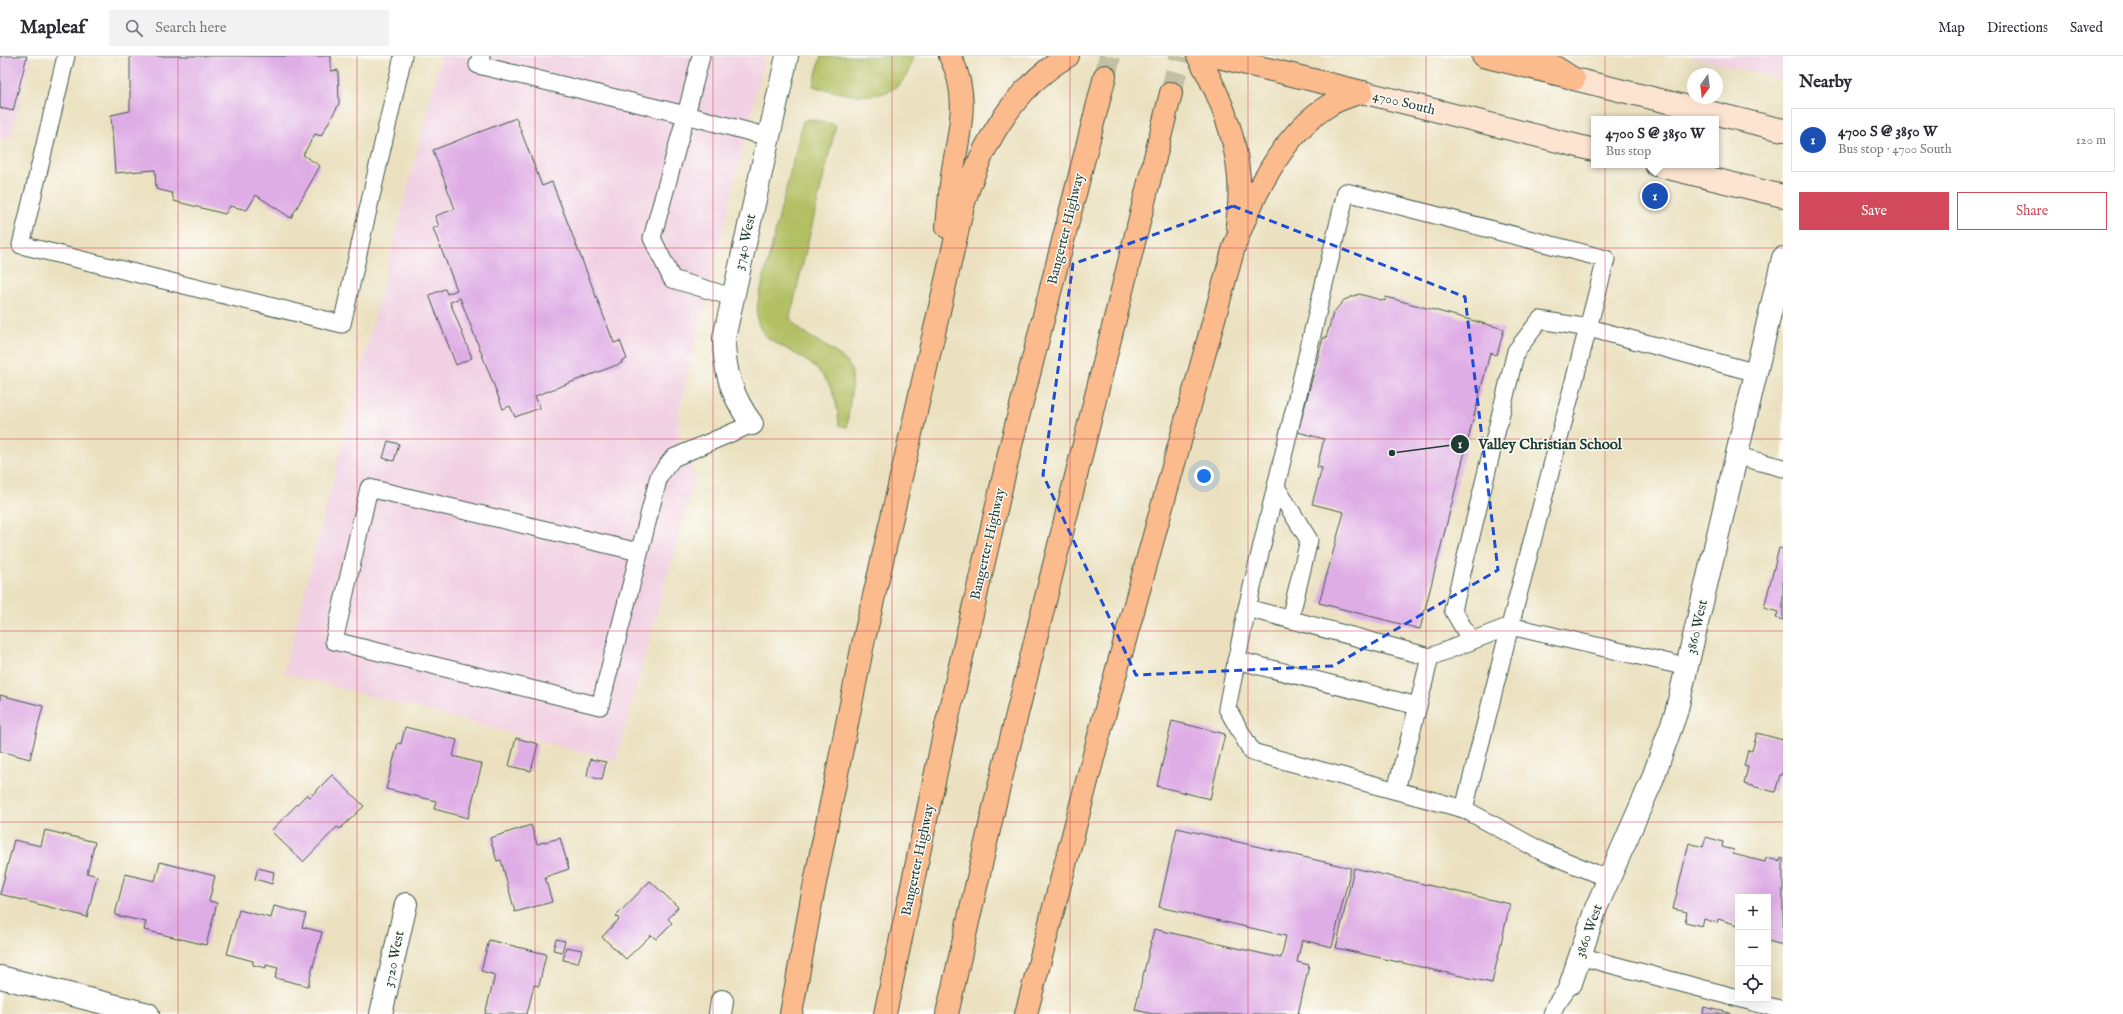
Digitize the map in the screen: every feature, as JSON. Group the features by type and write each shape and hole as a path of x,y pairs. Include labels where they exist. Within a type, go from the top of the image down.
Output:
{"main road":[{"path":"946,282 949,199 962,122 963,102 960,82 950,56"},
{"path":"791,1014 813,891 862,644 963,206 971,180 982,154 995,130 1030,86 1052,67 1068,56"},
{"path":"1026,1014 1107,705 1234,246 1239,214 1236,154 1223,103 1198,56"},
{"name":"4700 South","path":"1214,56 1591,149"},
{"path":"1483,56 1783,130"},
{"path":"1538,56 1574,78"},
{"name":"Bangerter Highway","path":"885,1014 943,739 1011,446 1105,76"},
{"path":"1234,246 1251,205 1266,176 1304,125 1328,106 1344,97 1362,92"},
{"path":"947,1014 996,799 1171,93"},
{"path":"1668,168 1783,196"}],"street":[{"name":"3740 West","path":"752,424 741,410 727,377 724,358 724,338 787,56"},
{"name":"3860 West","path":"1571,983 1596,908 1662,757 1676,713 1738,456 1783,258"},
{"name":"3720 West","path":"381,1014 406,904"},
{"path":"0,977 148,1014"}],"lane":[{"path":"66,56 21,244 342,324 403,56"},
{"path":"481,56 478,65 769,136"},
{"path":"701,56 652,238 672,280 732,297"},
{"path":"1464,809 1510,626 1606,259 1346,192 1247,608 1227,708 1252,752 1464,809 1541,851 1609,879"},
{"path":"1471,641 1453,610 1516,351 1540,320 1589,328 1757,373"},
{"path":"639,552 369,488 334,641 600,706 659,476 673,458 752,424"},
{"path":"1738,456 1783,468"},
{"path":"1276,487 1308,540 1290,619"},
{"path":"1247,608 1430,657 1510,626 1687,667"},
{"path":"1396,790 1430,657"},
{"path":"1236,660 1418,706"},
{"path":"1580,956 1735,997"},
{"path":"1552,1014 1556,1004 1571,983"},
{"path":"1753,1002 1783,1010"}],"highlighted area":[{"path":"1233,206 1465,297 1498,570 1333,666 1136,675 1043,475 1073,264"}],"shaded area":[{"path":"0,56 32,56 10,140 0,138"},
{"path":"441,56 765,56 679,412 679,446 695,476 616,761 284,673"},
{"path":"1688,56 1783,56 1783,81 1761,74"}],"green space":[{"path":"821,56 913,56 908,73 899,85 887,92 874,95 859,95 813,86"},
{"path":"810,119 836,125 790,317 795,325 813,339 834,351 843,358 849,366 852,374 852,380 847,427 839,426 838,411 835,399 824,378 817,369 808,361 767,337 760,328 757,318 757,308 760,294 803,121"}],"building":[{"path":"0,56 27,56 13,111 0,108"},
{"path":"130,56 331,56 331,71 338,70 339,104 321,136 315,134 303,155 320,166 291,218 256,195 247,210 230,206 225,214 174,201 172,193 156,189 155,170 115,173 111,115 130,111"},
{"path":"516,118 542,186 552,182 614,343 620,341 627,359 621,361 622,363 535,396 540,408 515,417 510,406 503,409 460,298 450,302 472,358 456,365 429,295 445,289 447,294 457,290 433,228 439,226 435,216 455,209 433,150"},
{"path":"1359,294 1385,301 1386,297 1504,329 1497,355 1490,353 1420,629 1319,603 1344,512 1312,504 1322,468 1317,467 1324,439 1298,432 1323,338 1326,338 1333,313 1344,300"},
{"path":"388,441 399,444 394,461 383,458"},
{"path":"1779,548 1783,549 1783,620 1776,618 1778,612 1764,608"},
{"path":"0,695 43,706 30,759 0,751"},
{"path":"1172,721 1225,734 1210,799 1157,786"},
{"path":"405,727 457,740 453,756 482,764 468,818 434,809 436,801 386,789 398,743 401,744"},
{"path":"1757,733 1783,740 1783,772 1782,775 1780,775 1775,792 1744,784 1748,767 1744,766 1748,750 1752,751"},
{"path":"516,738 538,744 531,771 509,766"},
{"path":"590,759 606,762 602,780 587,776"},
{"path":"332,775 364,806 340,829 337,827 303,862 271,831 307,794 310,797"},
{"path":"531,825 537,844 560,838 569,869 545,877 552,902 515,912 501,860 497,861 490,838"},
{"path":"1177,828 1351,868 1332,947 1302,940 1297,962 1309,965 1298,1014 1153,1014 1135,1010 1154,929 1281,958 1286,936 1159,907"},
{"path":"45,830 95,842 87,873 97,876 87,917 0,894 14,840 41,846"},
{"path":"1706,837 1723,842 1722,847 1734,850 1733,854 1765,862 1766,858 1780,861 1781,857 1783,858 1783,945 1771,942 1771,894 1735,894 1735,924 1718,919 1717,923 1704,919 1702,926 1685,922 1687,912 1673,909 1689,843 1703,847"},
{"path":"160,862 215,876 209,901 217,903 206,945 144,930 146,922 115,915 125,874 155,881"},
{"path":"258,868 274,872 272,884 255,879"},
{"path":"1354,868 1510,904 1492,983 1336,948"},
{"path":"650,881 678,907 668,919 672,923 656,939 651,935 626,959 602,937 619,919 616,916"},
{"path":"274,906 306,914 302,927 322,932 308,986 275,978 278,968 266,965 266,968 253,965 253,961 227,954 239,910 271,918"},
{"path":"556,939 565,941 562,952 553,950"},
{"path":"489,940 546,954 539,986 534,985 527,1014 485,1014 495,975 481,971"},
{"path":"566,947 582,950 578,963 563,960"},
{"path":"1704,1007 1730,1013 1730,1014 1703,1014"}],"tunnel":[{"path":"1105,76 1110,56"},
{"path":"1171,93 1180,56"}],"place":[{"name":"4700 S @ 3850 W","path":"1655,196"},
{"name":"Valley Christian School","path":"1392,453"}]}
